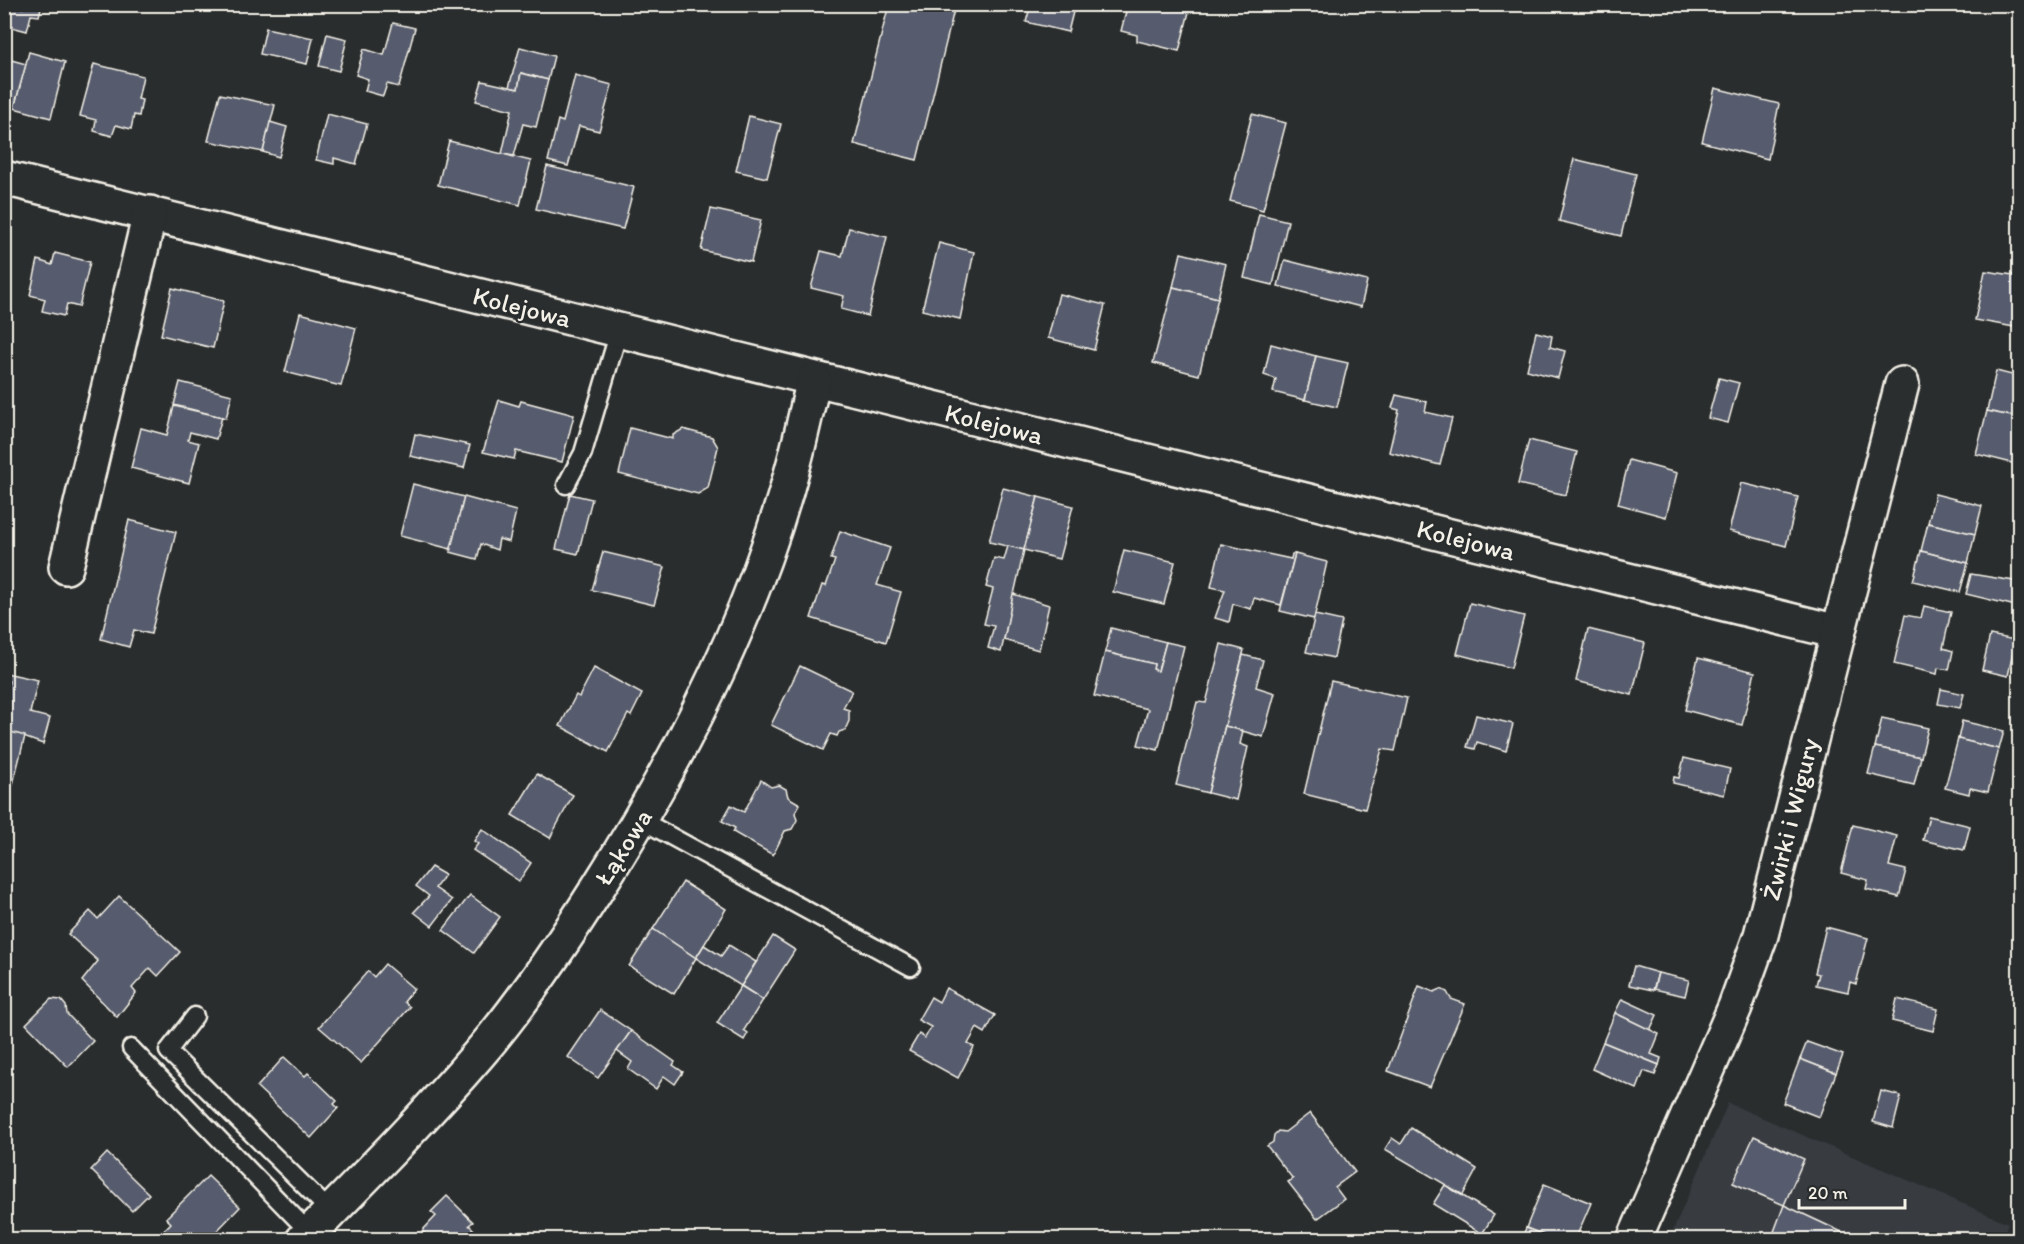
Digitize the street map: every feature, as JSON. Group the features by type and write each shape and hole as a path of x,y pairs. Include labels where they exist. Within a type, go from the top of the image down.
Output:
{"street":[{"name":"Kolejowa","path":"4,178 1838,632"},
{"path":"66,567 150,213"},
{"name":"Łąkowa","path":"314,1228 400,1142 480,1053 550,963 641,820 685,739 756,579 791,475 814,380"},
{"name":"Żwirki i Wigury","path":"1634,1239 1736,1007 1761,935 1902,384"}],"lane":[{"path":"566,485 583,453 619,331"},
{"path":"641,820 911,967"},
{"path":"195,1016 168,1051 314,1228"},
{"path":"131,1048 314,1228"}],"shaded area":[{"path":"1728,1103 2008,1223 2002,1240 1669,1240"}],"building":[{"path":"4,4 23,8 24,4 42,4 39,16 31,15 27,31 4,25"},
{"path":"889,4 955,6 917,160 854,144"},
{"path":"1031,4 1075,4 1068,32 1026,22"},
{"path":"1128,4 1174,4 1190,8 1179,51 1137,41 1137,35 1121,31"},
{"path":"393,23 415,28 399,87 387,84 383,96 365,91 368,79 356,75 364,49 384,55"},
{"path":"266,28 313,38 307,64 260,54"},
{"path":"327,34 347,39 339,71 319,66"},
{"path":"520,47 554,56 548,80 521,73 518,89 509,87"},
{"path":"29,52 65,62 51,118 14,108"},
{"path":"4,58 26,64 14,108 4,106"},
{"path":"94,64 143,76 138,99 142,100 139,116 134,115 131,129 116,125 112,136 94,131 96,120 80,116"},
{"path":"521,73 548,80 536,127 523,124 514,156 502,154 512,110 476,101 482,81 518,89"},
{"path":"575,75 612,85 599,131 579,126 568,166 548,161 558,120 563,122"},
{"path":"1715,88 1779,104 1768,159 1702,142"},
{"path":"220,94 275,105 263,152 208,141"},
{"path":"327,114 367,124 356,164 334,158 334,164 316,160"},
{"path":"1252,114 1286,123 1263,210 1230,201"},
{"path":"749,116 781,124 767,178 736,171"},
{"path":"270,122 287,127 279,157 263,152"},
{"path":"449,141 531,161 520,205 438,185"},
{"path":"1574,159 1636,174 1621,236 1559,221"},
{"path":"547,166 634,187 623,229 536,209"},
{"path":"711,209 761,220 751,262 701,250"},
{"path":"1259,214 1288,221 1273,285 1244,278"},
{"path":"849,228 887,237 868,316 841,309 844,296 811,288 821,251 842,256"},
{"path":"939,243 974,252 960,319 922,310"},
{"path":"55,253 90,262 79,307 67,304 64,316 42,311 45,299 30,295 38,260 52,265"},
{"path":"1181,253 1226,264 1218,298 1173,287"},
{"path":"1285,260 1367,281 1361,307 1278,286"},
{"path":"1985,271 2020,276 2020,328 1975,320"},
{"path":"1173,287 1218,298 1199,375 1153,363"},
{"path":"172,288 224,301 213,348 161,335"},
{"path":"1059,294 1105,305 1094,350 1048,338"},
{"path":"300,313 356,328 341,386 285,372"},
{"path":"1536,332 1552,336 1550,347 1565,351 1558,378 1527,370"},
{"path":"1271,344 1316,356 1305,400 1273,392 1276,379 1264,375"},
{"path":"1316,356 1348,363 1337,407 1305,400"},
{"path":"1996,371 2020,377 2020,418 1987,411"},
{"path":"1719,378 1739,383 1728,423 1708,418"},
{"path":"180,382 232,395 226,418 174,405"},
{"path":"1396,395 1427,402 1425,412 1452,418 1440,465 1389,452 1399,410 1392,408"},
{"path":"499,400 519,406 521,401 574,415 562,462 516,451 514,459 483,452"},
{"path":"174,406 222,417 216,439 190,432 188,440 199,443 189,483 131,468 141,428 167,435"},
{"path":"1987,411 2020,418 2020,465 1976,454"},
{"path":"630,428 673,439 673,435 683,429 712,437 718,447 708,488 698,494 619,474"},
{"path":"415,434 470,445 464,468 410,456"},
{"path":"1529,440 1577,452 1566,495 1518,484"},
{"path":"1629,460 1677,473 1666,517 1618,504"},
{"path":"1741,483 1798,497 1786,546 1729,531"},
{"path":"413,484 464,497 451,549 400,536"},
{"path":"1003,488 1038,497 1024,550 989,542"},
{"path":"570,494 592,499 578,554 556,549"},
{"path":"1935,494 1982,506 1975,534 1928,523"},
{"path":"464,497 516,511 509,542 499,539 497,550 481,544 477,559 450,552"},
{"path":"1038,497 1073,506 1059,559 1024,550"},
{"path":"129,520 176,532 151,634 134,630 129,647 101,639"},
{"path":"1928,523 1975,534 1968,563 1921,551"},
{"path":"840,531 890,548 877,585 901,592 886,642 811,618 822,585 826,586 835,560 831,559"},
{"path":"1221,544 1291,559 1292,554 1295,554 1281,605 1254,598 1251,609 1233,604 1229,622 1215,618 1225,590 1211,587"},
{"path":"1008,546 1024,550 1001,652 988,648 994,626 984,624 993,589 986,587 994,558 1004,560"},
{"path":"1124,550 1175,562 1164,604 1113,592"},
{"path":"1921,551 1968,563 1960,592 1913,581"},
{"path":"603,552 665,567 654,605 592,590"},
{"path":"1295,554 1327,562 1314,619 1280,611"},
{"path":"1971,574 2020,582 2020,607 1966,594"},
{"path":"1013,594 1049,605 1039,650 1004,640"},
{"path":"1470,603 1524,616 1511,668 1457,654"},
{"path":"1924,606 1951,612 1943,648 1953,651 1949,670 1938,668 1937,674 1894,664 1905,615 1921,618"},
{"path":"1315,615 1342,621 1334,658 1306,652"},
{"path":"1111,628 1166,642 1158,671 1153,669 1154,664 1105,652"},
{"path":"1588,629 1645,643 1632,695 1576,681"},
{"path":"1990,635 2020,641 2020,648 2014,647 2008,676 1982,670"},
{"path":"1166,642 1184,646 1158,750 1138,745 1148,709 1094,696 1105,652 1154,664 1153,669 1158,671"},
{"path":"1221,644 1244,650 1208,793 1176,785 1197,702 1206,703"},
{"path":"1243,655 1263,660 1256,687 1275,693 1263,737 1225,726"},
{"path":"1698,658 1755,672 1742,725 1685,710"},
{"path":"800,666 852,691 843,708 849,710 849,721 845,730 839,732 837,736 831,734 823,750 771,725"},
{"path":"594,668 642,694 631,716 628,714 608,752 560,726 576,695 579,697"},
{"path":"6,673 38,680 30,713 50,718 43,744 4,730 4,701 9,681 4,680"},
{"path":"1331,681 1407,698 1395,751 1382,749 1365,809 1304,794"},
{"path":"1941,689 1964,694 1960,708 1938,704"},
{"path":"1476,715 1513,724 1506,751 1477,742 1475,749 1467,747"},
{"path":"1882,718 1928,728 1921,757 1875,747"},
{"path":"1962,721 2004,731 1999,749 1958,739"},
{"path":"1225,726 1243,731 1240,744 1248,747 1236,800 1208,793"},
{"path":"4,730 25,736 6,812 4,812"},
{"path":"1958,739 1999,749 1988,792 1970,788 1969,794 1945,788"},
{"path":"1875,747 1921,757 1914,785 1868,774"},
{"path":"1684,758 1730,769 1724,795 1673,783 1674,777 1679,778"},
{"path":"537,774 573,795 550,838 512,815"},
{"path":"761,780 771,787 779,785 786,789 788,797 800,804 795,813 797,820 792,829 785,831 773,855 733,832 735,828 722,821 731,805 744,812"},
{"path":"1929,816 1970,826 1964,850 1923,840"},
{"path":"1853,825 1897,836 1889,866 1906,870 1899,897 1866,889 1868,880 1841,873"},
{"path":"482,829 531,863 519,881 473,850 478,844 474,841"},
{"path":"431,867 445,875 435,888 452,900 432,926 414,912 429,896 416,886"},
{"path":"683,882 726,909 696,958 653,929"},
{"path":"470,895 500,917 474,953 443,930"},
{"path":"119,896 180,952 158,976 150,968 132,988 136,993 117,1017 82,981 98,961 68,934 90,911 98,919"},
{"path":"1826,927 1868,938 1856,984 1850,982 1848,992 1816,985 1819,974 1815,973"},
{"path":"653,929 696,958 674,994 629,966"},
{"path":"773,936 795,950 763,1000 741,986"},
{"path":"704,945 721,956 729,945 756,962 741,986 696,958"},
{"path":"385,964 414,989 404,1002 410,1007 361,1063 319,1027 368,971 374,977"},
{"path":"1634,966 1658,973 1653,990 1629,985"},
{"path":"1658,973 1689,980 1685,996 1654,989"},
{"path":"741,986 763,1000 744,1030 748,1033 744,1040 717,1023"},
{"path":"1419,986 1434,992 1441,989 1447,992 1451,999 1465,1004 1430,1087 1388,1071"},
{"path":"946,988 995,1015 985,1033 977,1028 968,1044 974,1047 958,1078 909,1051 919,1034 925,1038 931,1027 918,1020 931,997 939,1002"},
{"path":"51,999 61,1000 66,1006 67,1014 93,1041 68,1067 26,1024"},
{"path":"1622,999 1657,1015 1650,1030 1615,1013"},
{"path":"1897,999 1938,1009 1933,1031 1892,1021"},
{"path":"600,1010 631,1031 598,1078 568,1057"},
{"path":"1615,1013 1659,1034 1651,1054 1661,1058 1659,1065 1603,1042"},
{"path":"631,1031 675,1062 673,1065 683,1072 675,1084 664,1076 656,1089 628,1069 632,1062 617,1051"},
{"path":"1603,1042 1659,1065 1655,1075 1644,1071 1637,1089 1592,1069"},
{"path":"1807,1042 1843,1055 1836,1073 1800,1059"},
{"path":"284,1057 305,1076 308,1073 337,1101 334,1104 338,1108 311,1138 257,1087"},
{"path":"1800,1059 1836,1073 1819,1117 1783,1103"},
{"path":"1881,1091 1901,1096 1893,1128 1873,1122"},
{"path":"1310,1113 1355,1172 1335,1187 1344,1199 1317,1219 1288,1182 1293,1179 1267,1146 1273,1142 1274,1135 1278,1131 1285,1132"},
{"path":"1411,1128 1477,1169 1463,1195 1385,1149 1392,1138 1401,1144"},
{"path":"1754,1136 1804,1159 1784,1205 1733,1183"},
{"path":"107,1153 149,1194 132,1211 91,1170"},
{"path":"208,1176 240,1207 208,1240 172,1240 163,1231 171,1223 166,1218"},
{"path":"1544,1184 1591,1203 1575,1240 1556,1240 1526,1228"},
{"path":"1445,1185 1494,1215 1482,1234 1433,1204"},
{"path":"447,1196 473,1222 469,1225 484,1240 431,1240 422,1231 436,1216 431,1212"},
{"path":"1784,1205 1859,1240 1778,1240 1772,1237"},
{"path":"1526,1228 1556,1240 1521,1240"}]}
